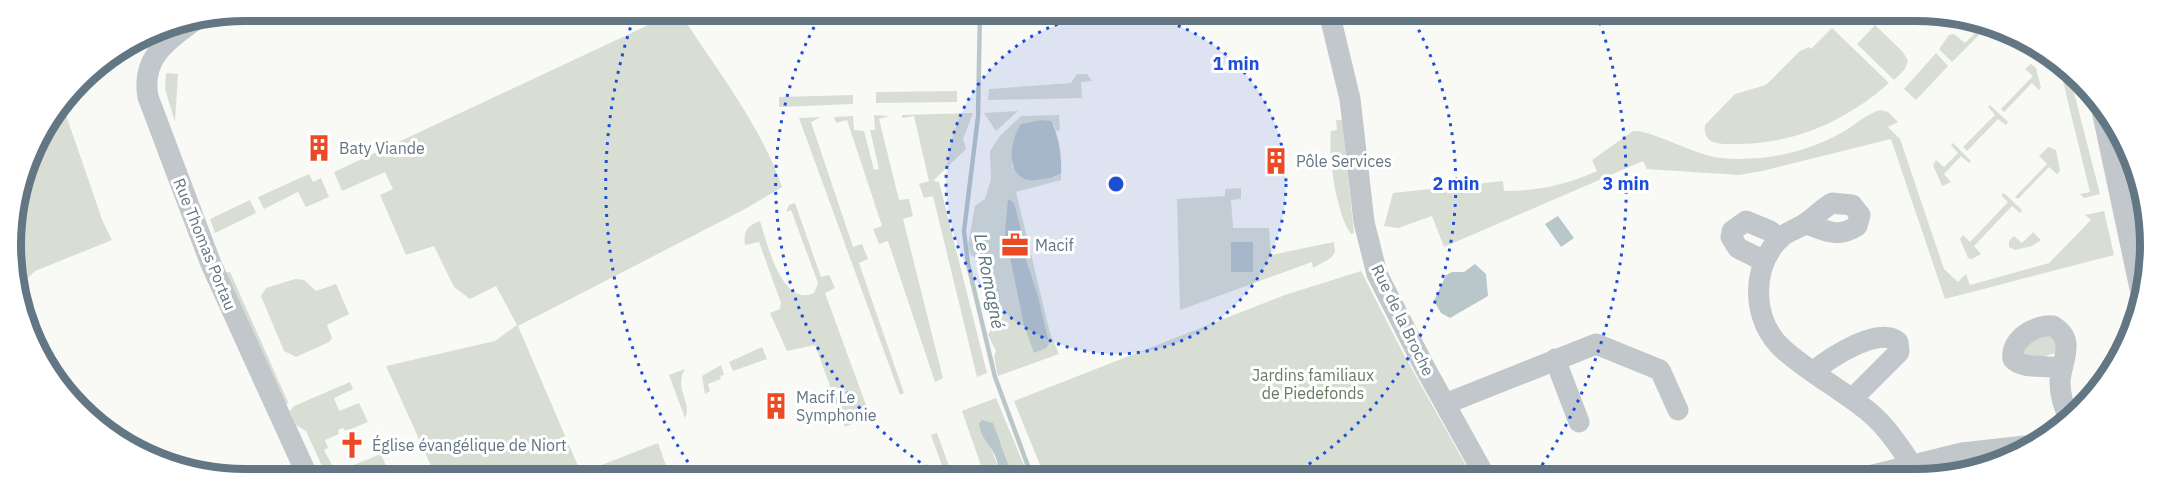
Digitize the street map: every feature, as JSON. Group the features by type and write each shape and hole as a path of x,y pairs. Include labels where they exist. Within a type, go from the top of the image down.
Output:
{"street":[{"name":"Rue de la Broche","path":"1331,21 1346,80 1364,222 1371,252 1388,297 1482,469"},
{"name":"Rue Thomas Portau","path":"184,30 154,55 146,78 148,97 198,234 304,469"},
{"path":"2105,126 2138,277"},
{"path":"1764,261 1738,248 1731,237 1732,231 1746,221 1770,231 1780,239"},
{"path":"1806,224 1780,239 1764,261 1758,291 1759,306 1767,330 1783,349 1852,399 1886,429 1912,465"},
{"path":"1814,371 1835,355 1856,345 1882,336 1894,338 1898,342 1899,352 1852,399"},
{"path":"1445,404 1588,345 1604,345 1660,370 1678,410"},
{"path":"1555,359 1579,422"},
{"path":"2062,369 2060,392 2067,410"},
{"path":"1901,469 1962,453 2004,451"}],"green space":[{"path":"657,21 685,21 751,121 782,187 745,209 518,326 579,469 432,469 386,366 495,341 517,325 496,286 470,299 454,287 434,246 406,255 380,195 393,189 385,172 342,191 334,172"},
{"path":"1875,25 1903,52 1908,61 1905,69 1894,80 1857,44"},
{"path":"1832,28 1889,83 1853,110 1815,129 1794,136 1751,144 1719,143 1708,138 1705,125 1735,94 1766,85 1800,51 1809,47 1811,49"},
{"path":"1978,30 1983,31 1952,62 1939,49 1949,35 1954,34 1965,43"},
{"path":"1936,53 1948,66 1916,100 1904,89"},
{"path":"2031,64 2036,68 2041,88 2039,90 2032,83 2004,112 2001,109 2033,76 2025,69"},
{"path":"166,73 178,74 175,122 165,89"},
{"path":"1077,74 1087,74 1092,81 1081,82 1082,98 988,100 989,89 1071,83"},
{"path":"2061,75 2072,85 2100,194 2084,198 2080,194 2090,192"},
{"path":"957,91 957,102 876,103 876,92"},
{"path":"853,95 853,104 779,107 779,97"},
{"path":"1990,105 2008,122 2006,125 1998,119 1967,151 1963,147 1995,115 1988,107"},
{"path":"1881,110 1888,112 1898,122 1888,127 1900,139 1944,269 1958,282 1966,274 1970,285 2049,263 2091,220 2085,215 2104,211 2114,255 1945,299 1891,139 1739,175 1647,169 1643,161 1444,247 1432,216 1398,228 1384,226 1393,193 1503,181 1504,191 1529,190 1563,183 1597,171 1592,160 1633,131 1651,134 1710,156 1752,159 1813,146"},
{"path":"1018,111 996,131 984,113"},
{"path":"973,113 963,139 966,149 933,181 939,182 987,373 977,377 933,196 924,198 919,184 929,181 914,116 902,118 902,115"},
{"path":"66,115 103,222 112,240 35,271 24,281 21,230 25,201 38,159 61,117"},
{"path":"874,115 889,116 879,119 899,200 909,199 913,216 903,219 943,378 935,382 888,241 879,244 873,229 882,226 847,120 836,123 834,117 853,116 854,130 864,131 874,170 879,169 870,130 875,130"},
{"path":"1059,115 1060,130 1056,131 1054,125 1040,120 1025,123 1013,157 1012,167 1055,177 1061,173 1061,180 1016,192 1050,333 1059,354 998,376 994,357 996,351 988,335 993,320 983,297 988,290 985,272 981,263 970,254 968,245 975,206 985,199 991,179 990,151 1000,136 1021,116"},
{"path":"821,117 811,122 853,247 862,244 868,259 859,263 904,393 900,395 799,118"},
{"path":"1336,120 1342,120 1354,233 1351,234 1341,213 1332,169 1330,142 1331,131 1337,130"},
{"path":"1953,143 1971,161 1969,163 1961,156 1944,174 1951,182 1942,186 1933,165 1936,160 1944,167 1958,153 1951,145"},
{"path":"2048,147 2056,150 2060,171 2057,174 2049,167 2018,199 2015,197 2047,164 2039,156"},
{"path":"309,174 313,182 321,178 329,197 306,207 298,192 264,209 258,197"},
{"path":"1241,188 1241,199 1231,200 1233,228 1269,228 1271,255 1334,242 1335,252 1331,258 1313,268 1312,262 1180,310 1177,199 1225,196 1225,189"},
{"path":"2004,193 2022,210 2020,213 2012,206 1974,246 1981,254 1972,259 1968,258 1960,239 1963,235 1970,242 2008,202 2001,195"},
{"path":"250,200 256,213 215,233 210,219"},
{"path":"795,203 821,277 829,275 835,288 825,293 870,416 845,427 815,345 787,351 770,313 780,309 781,303 759,242 745,245 747,230 760,221 772,257 785,283 793,291 803,295 814,293 818,283 791,210 786,212 789,205"},
{"path":"2033,232 2041,240 2032,246 2015,250 2009,247 2009,241 2014,236 2022,243"},
{"name":"Jardins familiaux de Piedefonds","path":"1361,271 1403,353 1468,469 1042,469 1014,401 1285,295"},
{"path":"230,272 288,402 284,410 225,274"},
{"path":"295,279 304,280 316,291 336,284 349,314 327,325 332,338 329,342 296,357 284,351 261,296 266,288"},
{"path":"2057,333 2056,353 2026,361 2019,347 2023,342"},
{"path":"762,347 767,359 733,371 729,362"},
{"path":"721,365 724,375 720,376 721,379 708,384 710,391 705,394 702,376"},
{"path":"685,369 681,383 687,406 685,418 669,375"},
{"path":"350,382 353,389 334,398 339,411 359,403 368,422 346,431 343,428 338,430 339,434 325,440 328,448 324,450 334,469 323,469 306,431 296,425 290,411 294,406"},
{"path":"996,398 1026,469 1010,469 1001,444 979,428 999,469 982,469 962,411"},
{"path":"937,433 950,469 943,469 931,435"},
{"path":"658,443 667,469 591,469"},
{"path":"381,454 387,469 344,469"}],"shaded area":[{"path":"1040,120 1051,121 1054,127 1059,146 1061,173 1038,180 1028,180 1015,170 1012,161 1013,142 1021,124"},
{"path":"1008,199 1014,203 1023,238 1022,248 1038,296 1049,344 1046,348 1034,353 1024,325 1005,233"},
{"path":"1558,216 1574,238 1561,247 1545,224"},
{"path":"1231,242 1253,242 1253,272 1231,272"},
{"path":"1475,264 1486,274 1488,296 1450,318 1441,313 1434,301 1446,275 1452,272 1464,272"},
{"path":"982,420 993,423 1010,469 999,469 979,423"}],"waterway":[{"name":"Le Romagné","path":"980,21 978,117 964,231 968,264 995,377 1029,469"}],"place":[{"name":"Baty Viande","path":"319,148"},
{"name":"Pôle Services","path":"1276,161"},
{"name":"Macif","path":"1015,245"},
{"name":"Macif Le Symphonie","path":"776,406"},
{"name":"Église évangélique de Niort","path":"352,445"}]}
